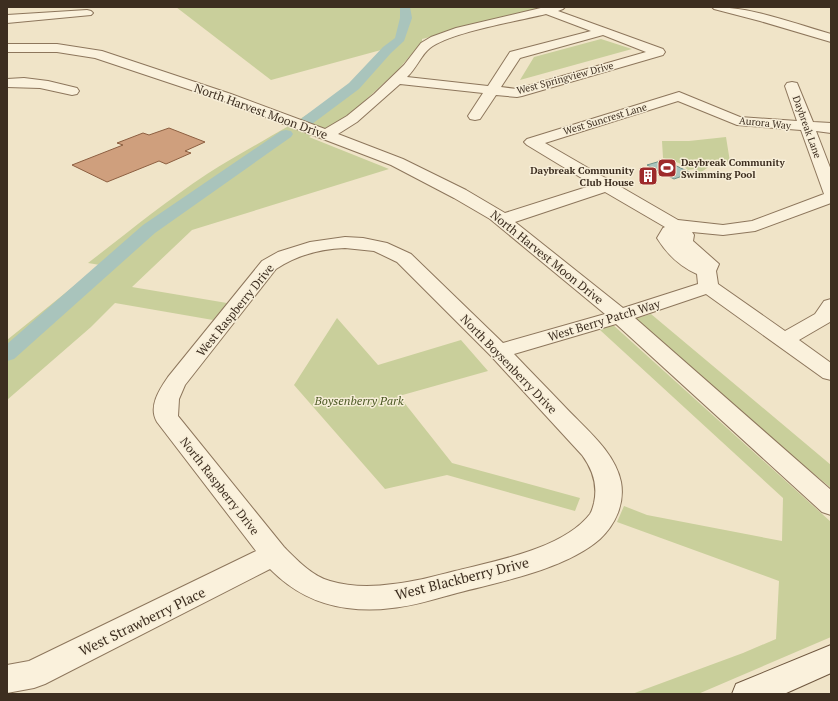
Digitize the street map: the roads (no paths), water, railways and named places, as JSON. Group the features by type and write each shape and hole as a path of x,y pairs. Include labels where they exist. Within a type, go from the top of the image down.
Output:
{"street":[{"path":"718,7 764,18 831,38"},
{"path":"326,135 360,113 398,80 425,46 442,36 554,9 604,31"},
{"path":"7,19 86,14"},
{"path":"475,116 515,55 604,31"},
{"name":"West Springview Drive","path":"398,80 517,93 659,52 604,31"},
{"name":"North Harvest Moon Drive","path":"7,48 57,48 98,54 226,97 397,162 460,194 502,220 620,316 831,505"},
{"path":"7,83 21,82 44,84 72,91"},
{"name":"Daybreak Lane","path":"792,86 831,192"},
{"name":"Aurora Way","path":"679,96 737,121 831,128"},
{"name":"West Suncrest Lane","path":"607,186 532,142 679,96"},
{"path":"502,220 607,186 675,227 685,235 684,241 688,247 709,264 707,279 784,340 831,373"},
{"path":"675,227 723,230 755,226 808,208 831,197"},
{"name":"West Raspberry Drive","path":"166,418 164,408 170,390 269,265 284,255 306,247 336,242 363,244"},
{"name":"North Boysenberry Drive","path":"363,244 390,250 404,258 499,351 598,457 607,478 610,490 603,518"},
{"name":"West Berry Patch Way","path":"499,351 620,316 707,279"},
{"path":"784,340 823,318 831,305"},
{"name":"North Raspberry Drive","path":"166,418 274,555"},
{"name":"West Blackberry Drive","path":"274,555 290,572 313,587 332,594 356,598 382,597 408,594 494,572 535,559 571,544 590,532 603,518"},
{"name":"West Strawberry Place","path":"7,679 34,674 274,555"},
{"path":"748,694 800,673 831,658"}],"water":[{"name":"Daybreak Community Swimming Pool","path":"664,160 691,173 674,179 647,165"}],"waterway":[{"path":"307,121 354,86 387,50 400,39 406,18 405,7"},
{"path":"7,355 149,229 286,134"}],"place":[{"name":"Daybreak Community Swimming Pool","path":"667,168"},
{"name":"Daybreak Community Club House","path":"648,176"}],"park label":[{"name":"Boysenberry Park","path":"359,400"}]}
